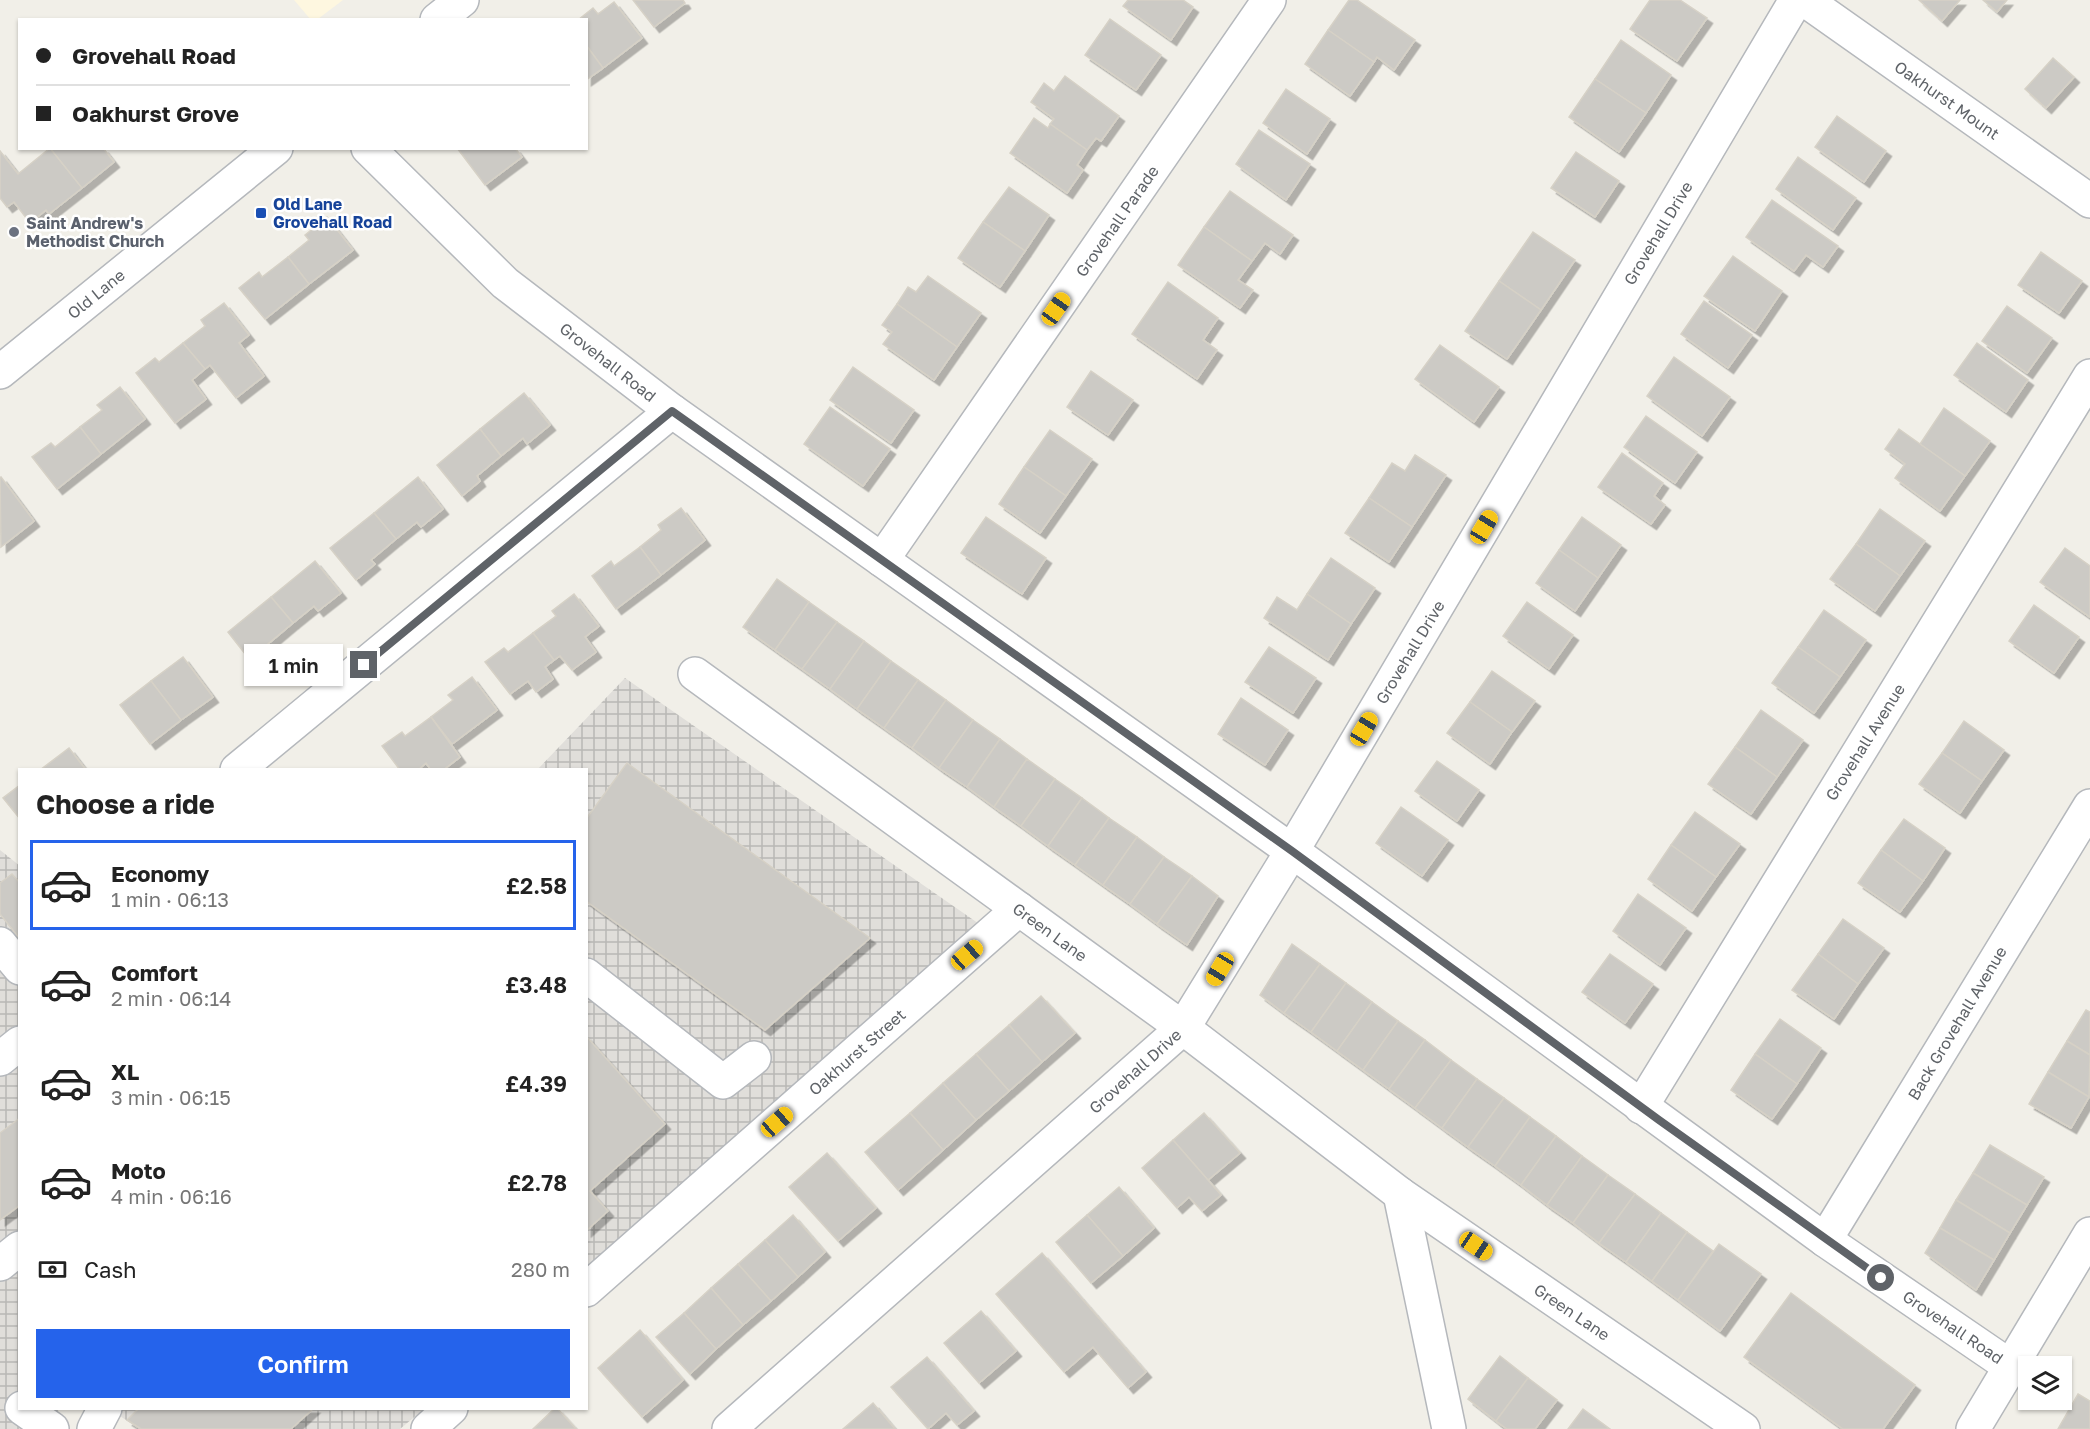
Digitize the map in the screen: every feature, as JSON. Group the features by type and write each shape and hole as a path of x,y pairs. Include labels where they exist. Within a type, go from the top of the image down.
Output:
{"street":[{"path":"440,18 462,0"},
{"name":"Grovehall Parade","path":"882,560 1269,0"},
{"name":"Grovehall Drive","path":"729,1429 1183,1028 1292,851 1796,0"},
{"name":"Oakhurst Mount","path":"1805,0 2090,201"},
{"name":"Old Lane","path":"0,372 274,150"},
{"name":"Grovehall Road","path":"370,150 505,283 672,411 1292,851 1825,1240 2011,1367"},
{"name":"Grovehall Avenue","path":"1641,1107 2090,376"},
{"path":"239,768 672,411"},
{"name":"Green Lane","path":"695,674 1183,1028 1400,1194 1743,1429"},
{"name":"Back Grovehall Avenue","path":"1825,1240 2090,806"},
{"name":"Oakhurst Street","path":"588,1288 1019,909"},
{"path":"0,944 18,966"},
{"path":"588,977 723,1082 754,1058"},
{"path":"1400,1194 1449,1429"},
{"path":"1973,1429 2090,1234"},
{"path":"0,1264 18,1250"},
{"path":"27,1410 52,1429"},
{"path":"94,1429 104,1410"},
{"path":"428,1429 450,1410"}],"shaded area":[{"path":"294,0 343,0 319,18 309,18"},
{"path":"625,678 985,928 588,1268 588,768 539,768"},
{"path":"0,850 18,864 18,1410 58,1410 46,1429 0,1429"},
{"path":"111,1410 423,1410 400,1429 140,1429"}],"building":[{"path":"633,0 683,0 685,3 654,27"},
{"path":"1128,0 1183,0 1193,7 1171,40 1123,6"},
{"path":"1349,0 1357,0 1415,40 1394,70 1377,57 1374,62 1328,30"},
{"path":"1650,0 1680,0 1707,18 1677,61 1630,29"},
{"path":"1919,0 1960,0 1942,21"},
{"path":"1983,0 2007,0 1997,12"},
{"path":"614,2 642,38 603,68 588,48 588,18 580,18 593,8 598,14"},
{"path":"1110,19 1161,55 1136,90 1085,55"},
{"path":"1328,30 1374,62 1350,96 1305,64"},
{"path":"1621,40 1671,75 1646,113 1595,79"},
{"path":"588,48 603,68 588,79"},
{"path":"2053,58 2074,77 2046,108 2025,89"},
{"path":"1065,76 1119,116 1101,141 1096,138 1087,150 1050,124 1054,119 1031,102 1044,83 1054,91"},
{"path":"1595,79 1646,113 1619,152 1569,117"},
{"path":"1286,89 1330,119 1307,154 1263,123"},
{"path":"1837,116 1886,151 1864,182 1815,147"},
{"path":"1034,118 1048,128 1050,124 1087,150 1077,165 1083,170 1067,193 1010,153"},
{"path":"1259,130 1310,164 1286,200 1236,164"},
{"path":"48,150 52,150 82,188 49,214 46,210 30,223 14,202 7,207 0,198 0,151 18,174"},
{"path":"52,150 105,150 114,162 82,188"},
{"path":"459,150 517,150 522,157 485,185"},
{"path":"1576,152 1619,181 1595,217 1551,188"},
{"path":"1798,157 1856,198 1833,230 1776,189"},
{"path":"1009,187 1049,215 1025,251 983,222"},
{"path":"1230,191 1293,235 1280,254 1265,243 1252,261 1204,227"},
{"path":"1772,200 1838,246 1823,267 1806,255 1794,271 1746,237"},
{"path":"327,217 353,250 309,284 288,257 309,240 305,235"},
{"path":"983,222 1025,251 1000,287 958,258"},
{"path":"1204,227 1252,261 1238,280 1253,290 1240,308 1178,265"},
{"path":"1533,232 1575,260 1541,310 1499,281"},
{"path":"2041,252 2082,281 2059,313 2018,285"},
{"path":"1733,256 1782,291 1755,331 1704,296"},
{"path":"288,257 309,284 265,319 239,288 259,272 262,277"},
{"path":"928,276 981,313 957,347 897,304 908,287 916,292"},
{"path":"1499,281 1541,310 1507,359 1465,331"},
{"path":"1168,282 1218,318 1203,340 1217,350 1197,379 1132,334"},
{"path":"1704,301 1752,335 1728,368 1681,334"},
{"path":"224,303 249,335 239,343 264,376 236,398 210,365 205,369 183,343 205,326 201,320"},
{"path":"897,304 957,347 934,380 883,344 892,332 882,325"},
{"path":"2007,306 2052,338 2027,373 1982,341"},
{"path":"183,343 205,369 192,380 206,399 175,423 136,373 155,358 159,362"},
{"path":"1977,343 2028,380 2006,412 1954,375"},
{"path":"1440,345 1499,387 1474,422 1415,379"},
{"path":"1674,357 1730,397 1702,436 1647,396"},
{"path":"853,367 914,410 891,443 830,400"},
{"path":"1091,371 1133,400 1108,435 1067,407"},
{"path":"120,387 145,419 101,454 80,427 102,410 97,405"},
{"path":"524,393 550,425 527,444 523,438 501,456 480,429"},
{"path":"830,407 890,449 863,486 804,444"},
{"path":"1944,408 1990,441 1965,476 1920,444"},
{"path":"1646,416 1697,452 1675,483 1624,447"},
{"path":"80,427 101,454 57,489 32,457 51,443 55,447"},
{"path":"480,429 501,456 477,476 480,481 462,496 437,465"},
{"path":"1899,429 1965,476 1940,511 1895,478 1905,464 1885,449"},
{"path":"1050,430 1092,459 1066,496 1024,467"},
{"path":"1622,453 1663,483 1654,496 1665,505 1651,524 1598,487"},
{"path":"1415,455 1446,475 1412,527 1369,498 1392,463 1405,471"},
{"path":"1024,467 1066,496 1040,533 999,504"},
{"path":"418,477 443,509 421,527 417,522 396,539 374,513"},
{"path":"0,478 34,521 1,547"},
{"path":"1369,498 1412,527 1389,562 1345,533"},
{"path":"681,508 705,540 661,575 640,547 661,530 658,525"},
{"path":"1880,509 1925,541 1900,576 1856,544"},
{"path":"374,513 396,539 371,560 375,564 356,580 330,548"},
{"path":"986,517 1046,558 1022,594 961,553"},
{"path":"1582,517 1621,545 1598,578 1559,550"},
{"path":"1856,544 1900,576 1875,611 1830,579"},
{"path":"640,547 661,575 616,609 592,576 611,561 614,566"},
{"path":"2065,548 2090,566 2090,617 2040,582"},
{"path":"1559,550 1598,578 1575,611 1536,583"},
{"path":"1331,558 1375,588 1351,624 1307,594"},
{"path":"315,561 341,593 318,611 314,606 293,623 271,597"},
{"path":"777,579 809,602 775,650 743,627"},
{"path":"574,594 599,626 585,637 596,652 572,670 560,656 554,660 533,633 556,616 552,611"},
{"path":"1307,594 1351,624 1328,660 1264,618 1277,597 1297,610"},
{"path":"271,597 293,623 268,644 271,649 253,664 228,632"},
{"path":"809,602 837,622 802,669 775,650"},
{"path":"1527,602 1573,635 1549,669 1503,636"},
{"path":"2034,605 2079,637 2054,673 2009,641"},
{"path":"1824,610 1866,640 1840,677 1798,647"},
{"path":"837,622 864,641 830,689 802,669"},
{"path":"533,633 554,660 545,667 553,679 536,692 528,681 510,694 485,662 504,648 508,652"},
{"path":"864,641 891,661 857,709 830,689"},
{"path":"1269,647 1316,678 1293,713 1245,682"},
{"path":"1798,647 1840,677 1814,713 1772,683"},
{"path":"183,657 213,697 181,720 151,681"},
{"path":"891,661 918,680 884,728 857,709"},
{"path":"1492,671 1535,701 1512,732 1470,702"},
{"path":"472,677 497,710 452,744 431,717 453,700 448,695"},
{"path":"918,680 946,700 912,748 884,728"},
{"path":"151,681 181,720 150,744 120,705"},
{"path":"1241,698 1288,730 1265,765 1218,734"},
{"path":"946,700 973,720 939,768 912,748"},
{"path":"1470,702 1512,732 1490,764 1447,733"},
{"path":"1761,710 1803,740 1777,777 1735,747"},
{"path":"431,717 460,757 446,768 430,768 426,763 420,768 398,768 382,746 402,732 405,736"},
{"path":"973,720 1000,739 967,787 939,768"},
{"path":"1964,721 2004,750 1982,781 1942,753"},
{"path":"1000,739 1027,759 994,807 967,787"},
{"path":"1735,747 1777,777 1751,814 1708,784"},
{"path":"69,748 84,768 43,768"},
{"path":"1942,753 1982,781 1960,813 1919,784"},
{"path":"1027,759 1055,779 1021,826 994,807"},
{"path":"1437,761 1479,790 1457,821 1415,791"},
{"path":"627,763 870,938 765,1030 588,902 588,816"},
{"path":"1055,779 1082,798 1048,846 1021,826"},
{"path":"18,787 18,817 3,798"},
{"path":"1082,798 1109,818 1075,865 1048,846"},
{"path":"1401,807 1448,840 1422,876 1376,843"},
{"path":"1695,812 1740,844 1716,877 1671,845"},
{"path":"1109,818 1137,837 1103,885 1075,865"},
{"path":"1904,819 1945,848 1923,881 1881,850"},
{"path":"1137,837 1164,857 1130,904 1103,885"},
{"path":"1671,845 1716,877 1692,911 1648,879"},
{"path":"1881,850 1923,881 1900,912 1858,883"},
{"path":"1164,857 1192,876 1157,924 1130,904"},
{"path":"12,874 18,881 18,936 0,914 0,883"},
{"path":"1192,876 1218,896 1187,945 1157,924"},
{"path":"1638,894 1686,928 1660,965 1613,931"},
{"path":"1843,919 1884,948 1858,984 1818,954"},
{"path":"1292,944 1320,964 1284,1013 1260,995"},
{"path":"1610,954 1653,984 1625,1023 1582,992"},
{"path":"1818,954 1858,984 1834,1019 1792,990"},
{"path":"1320,964 1346,983 1311,1032 1284,1013"},
{"path":"1346,983 1372,1002 1337,1051 1311,1032"},
{"path":"1041,996 1075,1033 1042,1062 1009,1025"},
{"path":"1372,1002 1398,1021 1363,1070 1337,1051"},
{"path":"2086,1010 2090,1012 2090,1055 2067,1041"},
{"path":"1780,1019 1821,1048 1797,1084 1755,1054"},
{"path":"1398,1021 1425,1040 1389,1089 1363,1070"},
{"path":"1009,1025 1042,1062 1009,1091 976,1054"},
{"path":"588,1038 665,1124 590,1191 608,1211 588,1229"},
{"path":"1425,1040 1451,1060 1415,1108 1389,1089"},
{"path":"2067,1041 2090,1055 2089,1097 2048,1072"},
{"path":"976,1054 1009,1091 976,1120 943,1083"},
{"path":"1755,1054 1797,1084 1772,1119 1731,1090"},
{"path":"1451,1060 1477,1079 1442,1128 1415,1108"},
{"path":"2048,1072 2089,1097 2071,1128 2029,1104"},
{"path":"1477,1079 1504,1098 1468,1147 1442,1128"},
{"path":"943,1083 976,1120 943,1150 910,1113"},
{"path":"1504,1098 1530,1117 1495,1166 1468,1147"},
{"path":"910,1113 943,1150 898,1190 865,1152"},
{"path":"1204,1113 1240,1153 1208,1180 1173,1140"},
{"path":"1530,1117 1556,1136 1521,1185 1495,1166"},
{"path":"18,1120 18,1206 0,1220 0,1133"},
{"path":"1556,1136 1582,1156 1547,1205 1521,1185"},
{"path":"1173,1140 1221,1195 1202,1211 1189,1197 1177,1208 1142,1168"},
{"path":"1990,1145 2044,1177 2027,1205 1973,1173"},
{"path":"827,1153 876,1208 838,1241 789,1187"},
{"path":"1582,1156 1608,1175 1573,1223 1547,1205"},
{"path":"1973,1173 2027,1205 2010,1233 1956,1200"},
{"path":"1608,1175 1635,1194 1599,1243 1573,1223"},
{"path":"1119,1187 1154,1228 1123,1256 1087,1215"},
{"path":"1635,1194 1661,1213 1626,1262 1599,1243"},
{"path":"1956,1200 2010,1233 1994,1260 1940,1228"},
{"path":"1661,1213 1687,1232 1652,1281 1626,1262"},
{"path":"793,1215 825,1252 798,1277 765,1240"},
{"path":"1087,1215 1123,1256 1091,1283 1056,1242"},
{"path":"1940,1228 1994,1260 1976,1290 1925,1253"},
{"path":"1687,1232 1713,1251 1678,1300 1652,1281"},
{"path":"765,1240 798,1277 771,1301 738,1264"},
{"path":"1719,1244 1761,1274 1720,1331 1678,1300"},
{"path":"1042,1253 1146,1372 1128,1388 1093,1347 1064,1372 996,1294"},
{"path":"738,1264 771,1301 743,1325 711,1288"},
{"path":"711,1288 743,1325 716,1349 684,1313"},
{"path":"1791,1293 1915,1385 1883,1429 1843,1429 1744,1357"},
{"path":"981,1311 1016,1351 979,1383 944,1343"},
{"path":"684,1313 716,1349 690,1374 656,1337"},
{"path":"640,1330 683,1380 642,1417 598,1368"},
{"path":"1500,1356 1528,1378 1496,1421 1468,1399"},
{"path":"927,1357 974,1411 957,1425 946,1413 928,1429 891,1387"},
{"path":"1528,1378 1557,1400 1535,1429 1507,1429 1496,1421"},
{"path":"2078,1394 2090,1401 2090,1429 2058,1429 2069,1410 2072,1410 2072,1404"},
{"path":"873,1403 895,1429 843,1429"},
{"path":"1583,1409 1610,1429 1568,1429"},
{"path":"137,1410 312,1410 291,1429 141,1429 127,1420"},
{"path":"553,1410 559,1410 576,1429 533,1429"}],"place":[{"name":"Old Lane Grovehall Road","path":"261,213"},
{"name":"Saint Andrew's Methodist Church","path":"14,232"}],"route":[{"path":"364,665 672,411 1292,851 1659,1120 1881,1278"}]}
